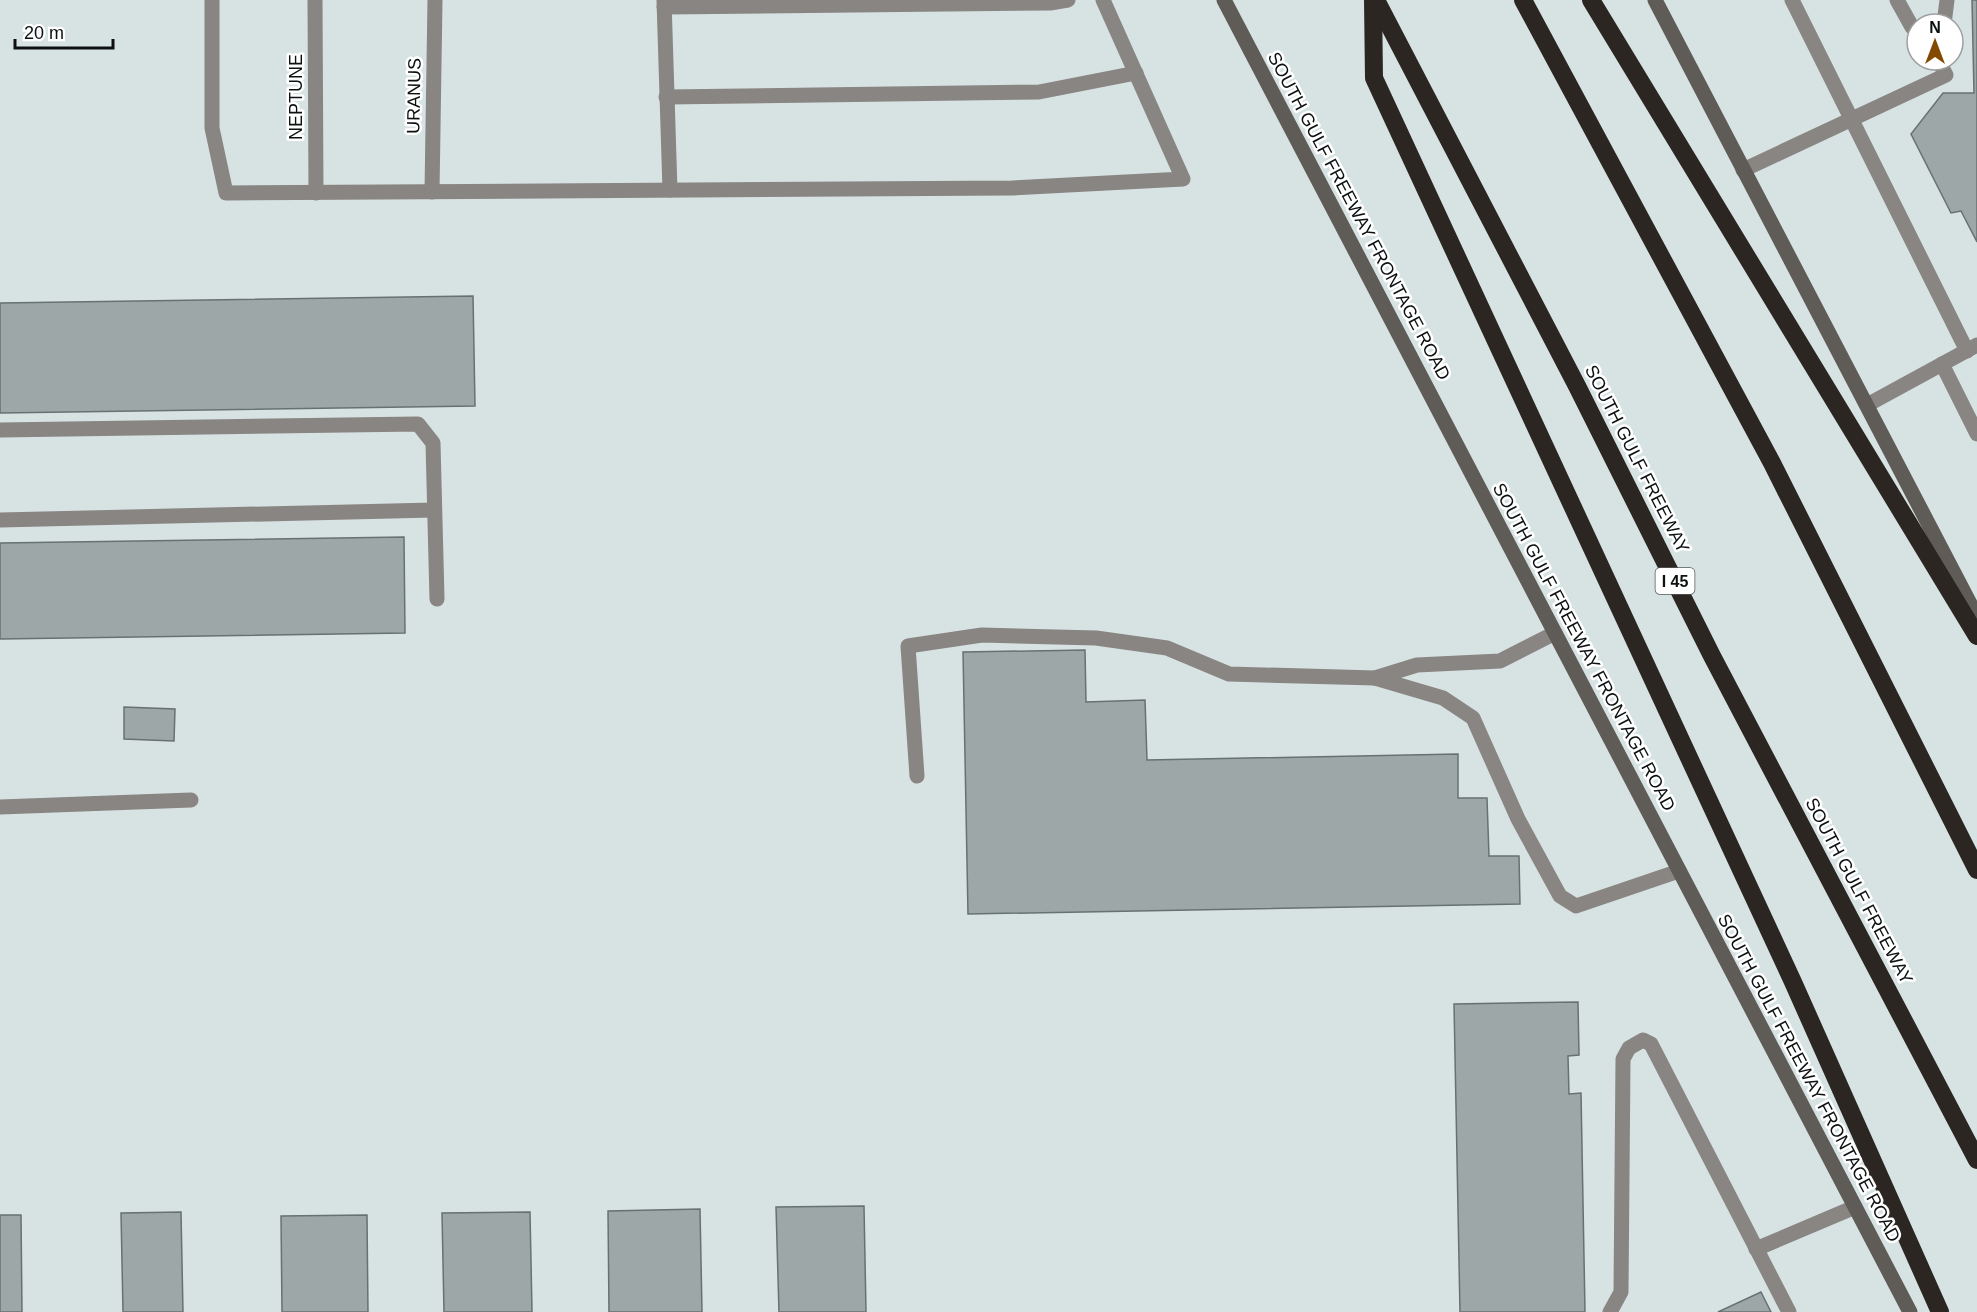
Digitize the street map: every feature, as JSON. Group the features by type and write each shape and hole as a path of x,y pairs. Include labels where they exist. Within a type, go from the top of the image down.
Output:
{"highway":[{"name":"SOUTH GULF FREEWAY","path":"1375,0 1577,386 1718,666 1977,1160"},
{"path":"1375,0 1374,78 1788,971 1940,1312"},
{"path":"1523,0 1772,463 1977,870"},
{"path":"1591,0 1977,636"}],"main road":[{"name":"SOUTH GULF FREEWAY FRONTAGE ROAD","path":"1224,0 1910,1312"},
{"path":"1655,0 1977,617"}],"street":[{"path":"212,0 212,128 226,194 1012,188 1183,179 1103,0"},
{"name":"NEPTUNE","path":"315,0 316,193"},
{"name":"URANUS","path":"432,192 435,0"},
{"path":"670,190 663,3 1050,3 1068,0"},
{"path":"1792,0 1851,119 1972,348 1866,405"},
{"path":"1897,0 1905,14"},
{"path":"1743,170 1946,75 1944,72"},
{"path":"666,97 1039,92 1136,73"},
{"path":"1942,364 1976,428"},
{"path":"0,430 418,424 432,443 437,599"},
{"path":"0,520 434,510"},
{"path":"1375,678 1417,665 1500,661 1555,633"},
{"path":"917,776 908,646 982,635 1096,638 1167,648 1229,674 1375,678 1443,698 1473,718 1518,819 1560,896 1576,906 1679,871"},
{"path":"0,807 191,800"},
{"path":"1610,1312 1621,1292 1623,1059 1629,1048 1642,1040 1652,1044 1789,1312"},
{"path":"1756,1249 1855,1207"}],"building":[{"path":"1972,0 1977,0 1977,242 1961,211 1951,213 1911,134 1943,93 1974,93"},
{"path":"473,296 475,406 0,413 0,303"},
{"path":"404,537 405,633 0,639 0,543"},
{"path":"1085,650 1086,702 1145,700 1147,760 1458,754 1458,798 1487,798 1489,856 1519,856 1520,904 968,914 963,652"},
{"path":"124,707 175,709 174,741 124,739"},
{"path":"1578,1002 1579,1055 1568,1056 1569,1094 1581,1093 1585,1312 1460,1312 1454,1004"},
{"path":"864,1206 866,1312 779,1312 776,1207"},
{"path":"700,1209 702,1312 609,1312 608,1211"},
{"path":"181,1212 183,1312 123,1312 121,1213"},
{"path":"530,1212 532,1312 444,1312 442,1213"},
{"path":"0,1215 21,1215 22,1312 0,1312"},
{"path":"367,1215 368,1312 282,1312 281,1216"},
{"path":"1761,1292 1771,1312 1718,1312"}]}
